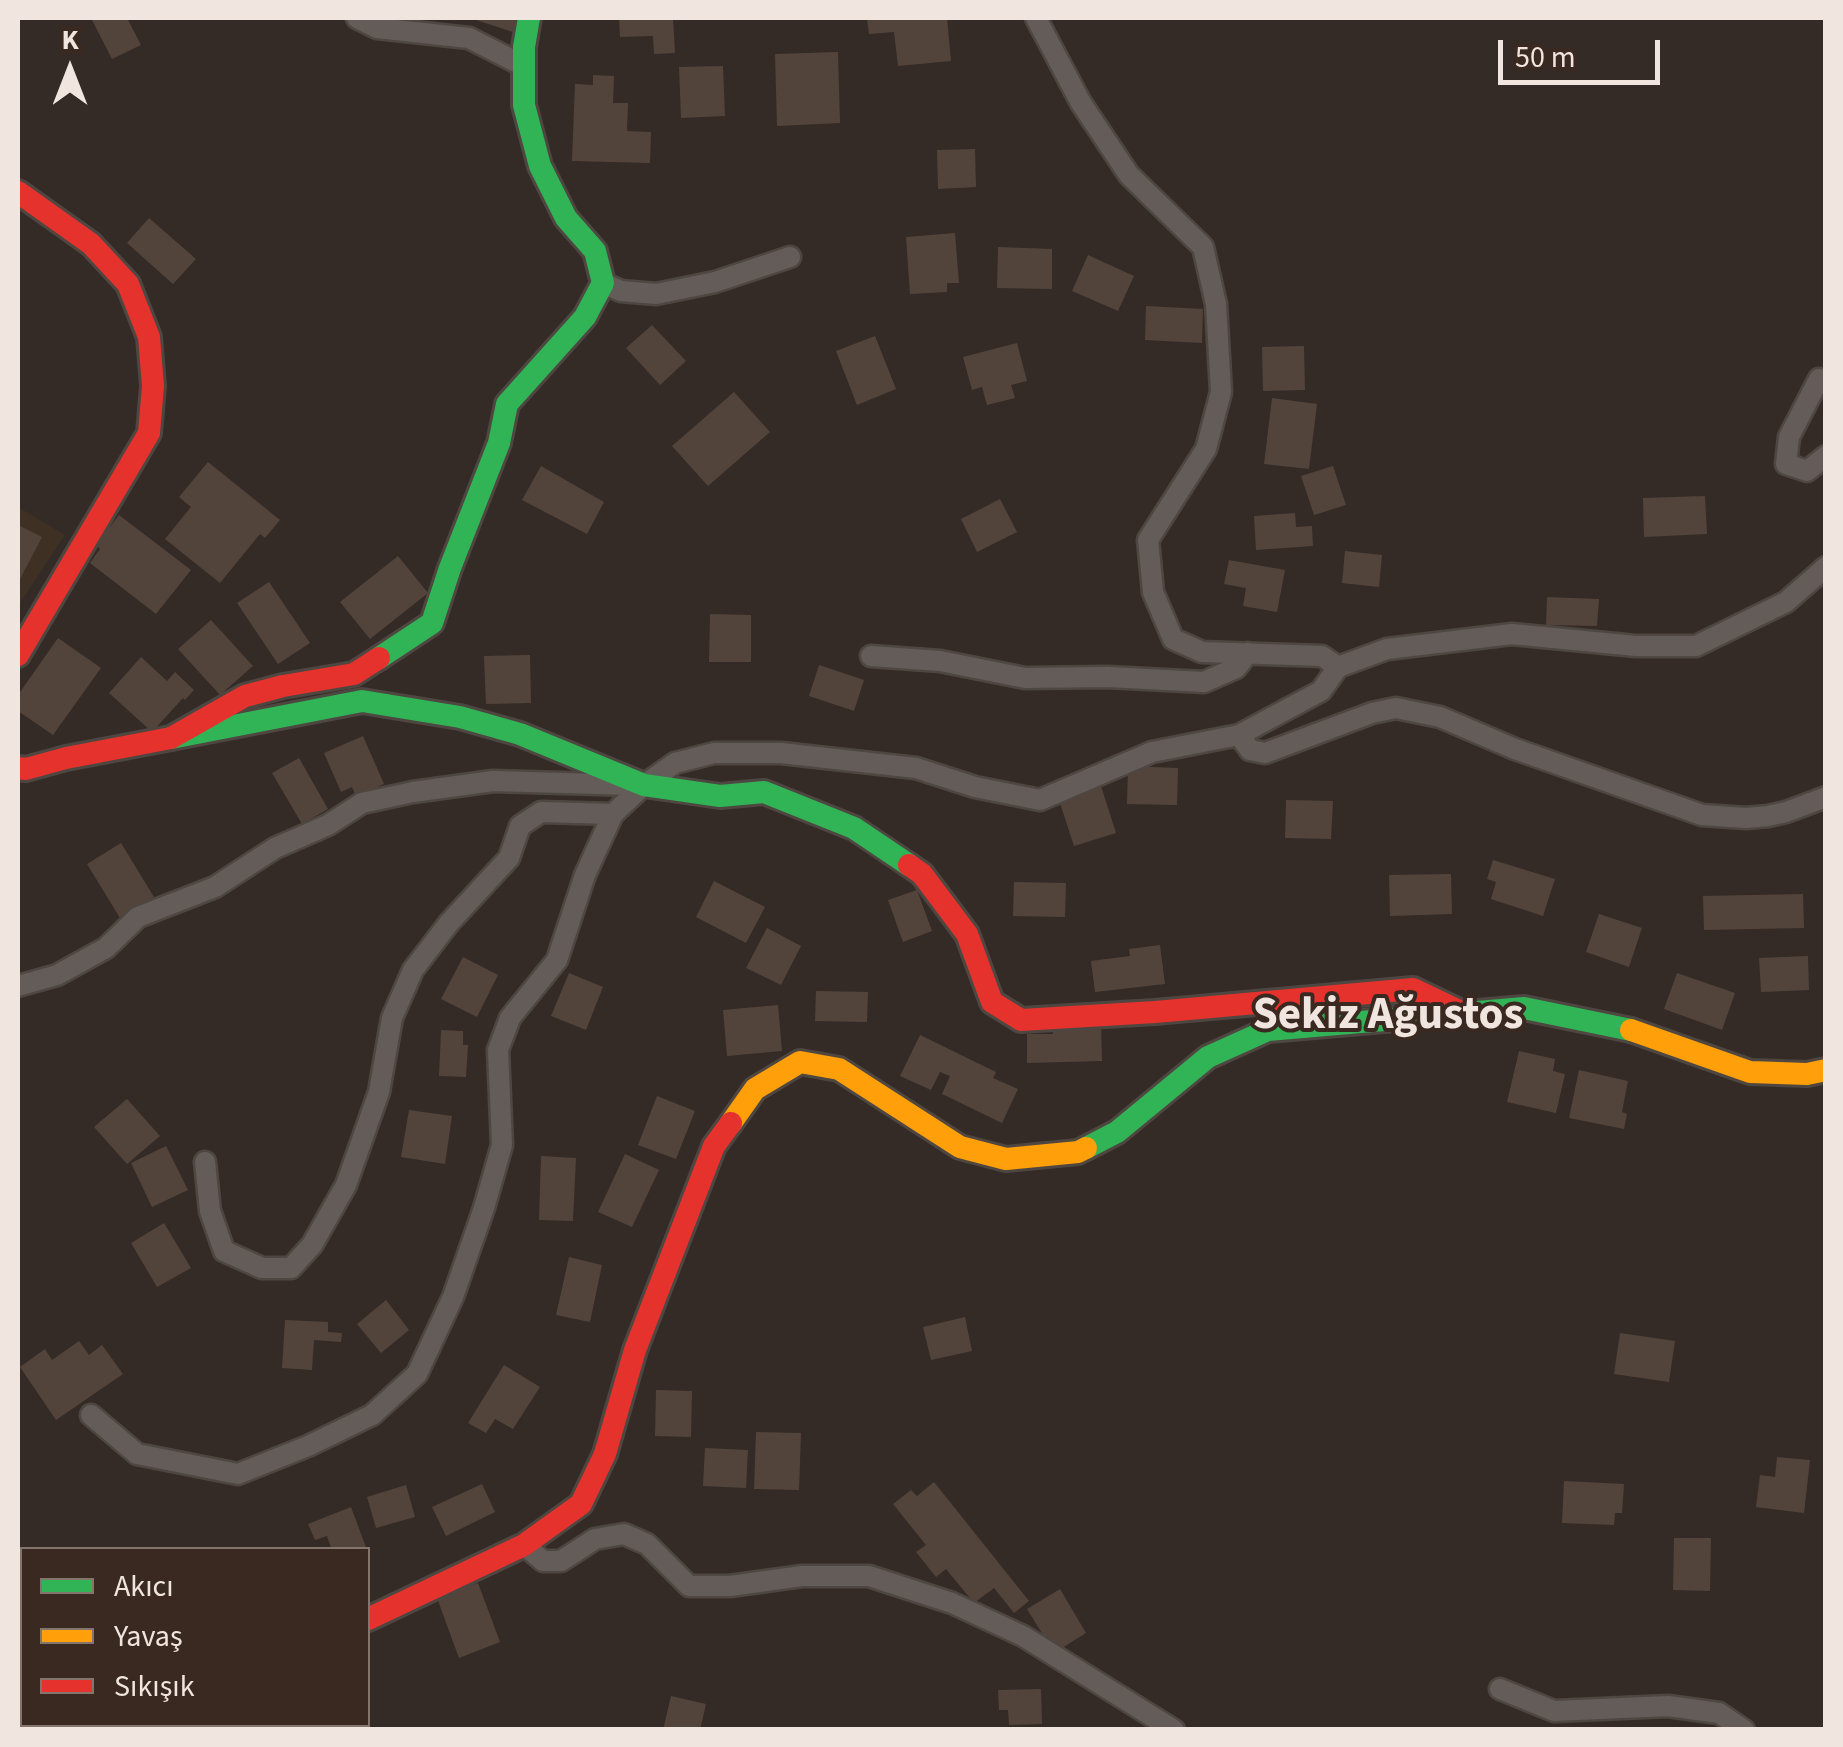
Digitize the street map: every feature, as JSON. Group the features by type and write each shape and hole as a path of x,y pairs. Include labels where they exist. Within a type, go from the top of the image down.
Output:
{"street":[{"path":"357,18 377,28 469,38 524,66"},
{"path":"171,738 245,696 354,674 432,624 499,442 508,404 585,316 604,283 595,251 566,218 540,166 524,105 524,47 529,18"},
{"path":"1036,18 1080,104 1128,175 1203,247 1216,304 1221,392 1206,450 1148,540 1153,592 1173,638 1202,652 1322,656 1338,667"},
{"path":"18,192 91,244 128,284 148,338 153,386 148,433 18,655"},
{"path":"604,283 621,291 656,294 715,282 790,256"},
{"path":"1819,378 1789,437 1786,464 1807,471 1826,456"},
{"path":"91,1414 138,1454 238,1474 308,1446 372,1414 417,1374 453,1297 502,1145 498,1050 510,1018 557,960 585,876 612,814 675,763 714,754 781,754 916,768 975,787 1040,800 1152,752 1240,735 1321,691 1338,667 1387,649 1512,634 1636,646 1696,646 1786,602 1826,567"},
{"path":"872,656 940,661 1026,678 1204,682 1236,668 1248,654"},
{"path":"18,768 362,701 460,716 644,785"},
{"path":"1240,735 1250,750 1265,754 1372,713 1396,708 1440,716 1515,749 1702,815 1768,816 1826,797"},
{"path":"18,986 74,966 106,948 138,917 215,888 275,848 328,825 362,802 494,781 644,785 720,796 764,792 854,828 922,874 967,934 992,1002 1021,1020 1413,989 1465,1014"},
{"path":"205,1162 210,1211 224,1251 262,1268 292,1268 312,1245 346,1184 379,1092 392,1018 413,970 449,923 509,858 520,826 541,812 612,814"},
{"path":"370,1618 524,1545 581,1504 605,1454 635,1350 714,1146 754,1088 800,1062 839,1069 960,1147 1006,1159 1078,1152 1117,1132 1208,1057 1268,1030 1524,1008 1624,1027 1750,1072 1807,1074 1826,1070"},
{"path":"524,1545 543,1561 562,1561 595,1539 624,1534 647,1544 689,1586 730,1586 802,1576 870,1576 952,1603 1022,1636 1174,1730"},
{"path":"1500,1689 1554,1712 1668,1706 1719,1713 1744,1730"}],"shaded area":[{"path":"18,507 65,535 18,606"}],"building":[{"path":"91,18 127,18 141,45 112,59"},
{"path":"470,18 517,18 513,32"},
{"path":"619,18 673,18 675,53 654,54 653,36 620,37"},
{"path":"867,18 947,18 951,61 898,66 894,32 869,34"},
{"path":"838,52 840,123 777,126 775,54"},
{"path":"723,66 725,116 681,118 679,67"},
{"path":"593,75 614,76 613,103 628,103 627,131 651,132 650,163 572,161 575,84 593,85"},
{"path":"975,149 976,187 938,189 937,150"},
{"path":"149,218 196,259 173,284 127,243"},
{"path":"955,233 959,283 947,283 947,292 910,294 906,237"},
{"path":"998,247 1052,249 1052,289 997,288"},
{"path":"1088,255 1134,276 1118,311 1072,291"},
{"path":"1146,306 1203,309 1202,343 1145,340"},
{"path":"652,325 686,361 660,385 626,348"},
{"path":"875,336 896,389 857,405 836,351"},
{"path":"1017,343 1027,381 1011,385 1015,398 987,405 982,387 972,390 963,357"},
{"path":"1304,346 1305,390 1263,391 1262,347"},
{"path":"734,392 770,432 708,486 672,446"},
{"path":"1272,398 1317,404 1309,469 1264,464"},
{"path":"208,462 280,520 265,538 260,534 220,583 165,539 191,507 179,497"},
{"path":"541,466 604,502 587,534 522,500"},
{"path":"1333,466 1346,505 1314,515 1301,476"},
{"path":"1705,496 1707,534 1644,537 1643,498"},
{"path":"1000,499 1017,532 977,552 961,519"},
{"path":"1295,513 1296,527 1312,526 1313,546 1256,550 1254,516"},
{"path":"119,515 191,570 156,614 90,563 100,549 96,545"},
{"path":"18,525 42,537 18,583"},
{"path":"1345,551 1382,555 1379,587 1342,583"},
{"path":"398,556 428,593 370,639 340,602"},
{"path":"1229,560 1285,570 1277,612 1243,606 1246,588 1224,584"},
{"path":"269,582 310,643 278,664 237,603"},
{"path":"1547,597 1599,599 1597,626 1546,625"},
{"path":"710,614 751,615 751,662 709,662"},
{"path":"211,620 253,666 220,695 178,649"},
{"path":"58,638 101,668 53,735 18,711 18,695"},
{"path":"530,655 531,703 486,704 484,656"},
{"path":"141,657 167,681 175,672 194,690 152,732 109,693"},
{"path":"819,665 864,680 854,711 809,696"},
{"path":"363,736 384,784 356,796 352,787 341,792 324,753"},
{"path":"299,758 328,809 302,824 272,773"},
{"path":"1128,766 1178,768 1177,805 1127,804"},
{"path":"1101,786 1116,833 1074,846 1060,803"},
{"path":"1286,800 1333,801 1331,839 1285,838"},
{"path":"121,843 154,897 120,918 87,864"},
{"path":"1493,860 1555,879 1543,916 1491,899 1496,882 1487,879"},
{"path":"1451,874 1452,914 1390,916 1389,875"},
{"path":"714,881 765,907 746,943 696,917"},
{"path":"1014,882 1066,883 1065,917 1013,916"},
{"path":"917,890 932,931 903,942 888,900"},
{"path":"1803,894 1804,928 1704,930 1703,896"},
{"path":"1599,914 1642,928 1629,967 1586,952"},
{"path":"767,928 801,946 781,985 746,968"},
{"path":"1160,945 1165,984 1095,992 1091,961 1130,956 1129,949"},
{"path":"1808,956 1809,990 1761,992 1759,958"},
{"path":"463,957 498,975 477,1017 441,999"},
{"path":"569,973 603,987 586,1030 551,1016"},
{"path":"1677,973 1735,993 1722,1030 1664,1009"},
{"path":"816,991 868,992 867,1022 815,1021"},
{"path":"778,1005 782,1051 727,1056 723,1010"},
{"path":"1101,1024 1102,1061 1027,1063 1027,1034 1053,1034 1053,1025"},
{"path":"441,1030 463,1031 463,1045 468,1045 466,1077 439,1076"},
{"path":"920,1035 996,1072 993,1078 1018,1089 1002,1123 942,1094 950,1076 940,1072 931,1090 900,1076"},
{"path":"1519,1051 1555,1059 1553,1071 1565,1074 1556,1113 1507,1102"},
{"path":"1579,1070 1628,1081 1622,1112 1627,1114 1624,1129 1569,1118"},
{"path":"657,1096 695,1111 676,1159 638,1145"},
{"path":"127,1099 160,1136 127,1164 94,1127"},
{"path":"409,1110 452,1116 445,1164 401,1157"},
{"path":"166,1146 188,1190 152,1207 131,1163"},
{"path":"625,1154 659,1170 632,1227 598,1212"},
{"path":"541,1156 576,1158 573,1221 539,1220"},
{"path":"164,1223 191,1268 157,1287 131,1243"},
{"path":"569,1257 602,1265 590,1322 556,1315"},
{"path":"386,1300 409,1330 381,1353 357,1324"},
{"path":"965,1317 972,1351 931,1360 923,1327"},
{"path":"285,1320 328,1322 328,1332 342,1333 341,1342 314,1340 312,1370 282,1368"},
{"path":"1620,1333 1675,1341 1669,1382 1614,1374"},
{"path":"79,1341 89,1355 102,1345 123,1374 56,1420 20,1367 45,1349 52,1360"},
{"path":"504,1365 540,1387 513,1429 495,1419 486,1433 468,1423"},
{"path":"656,1390 692,1391 691,1437 655,1436"},
{"path":"756,1432 801,1433 799,1490 754,1489"},
{"path":"705,1448 748,1450 746,1488 703,1486"},
{"path":"1777,1457 1810,1460 1804,1513 1756,1507 1760,1475 1775,1477"},
{"path":"1564,1481 1624,1484 1622,1513 1615,1513 1614,1525 1562,1523"},
{"path":"934,1482 1029,1601 1014,1613 994,1588 974,1603 946,1569 936,1577 916,1552 926,1545 893,1504 911,1490 917,1496"},
{"path":"482,1484 495,1512 446,1536 432,1507"},
{"path":"406,1485 415,1517 376,1528 367,1497"},
{"path":"351,1507 366,1547 331,1547 327,1536 315,1540 308,1524"},
{"path":"1674,1538 1711,1538 1710,1591 1673,1590"},
{"path":"478,1583 500,1642 459,1658 437,1598"},
{"path":"1060,1589 1086,1633 1054,1653 1027,1609"},
{"path":"1041,1689 1042,1724 1009,1725 1008,1710 999,1710 998,1690"},
{"path":"671,1696 706,1704 700,1730 663,1730"}],"traffic: fast":[{"path":"379,658 432,623 499,443 507,404 585,317 603,283 595,251 566,218 540,166 524,105 524,47 529,18"},
{"path":"171,738 362,701 460,717 520,734 644,785 720,796 764,792 854,828 909,865"},
{"path":"1086,1148 1117,1132 1208,1057 1268,1030 1524,1008 1631,1030"},
{"path":"88,1727 91,1730"}],"traffic: slow":[{"path":"1631,1030 1750,1072 1807,1074 1826,1070"},
{"path":"731,1123 755,1089 800,1062 839,1069 960,1147 1006,1159 1086,1148"}],"traffic: jam":[{"path":"18,192 91,244 128,284 149,337 153,386 149,433 18,655"},
{"path":"18,768 171,738 245,696 354,674 379,658"},
{"path":"909,865 922,874 967,934 992,1002 1021,1020 1413,989 1461,1012"},
{"path":"370,1618 524,1545 581,1504 605,1454 635,1350 714,1146 731,1123"},
{"path":"18,1658 20,1663"}],"district":[{"name":"Sekiz Ağustos","path":"1388,1018"}]}
